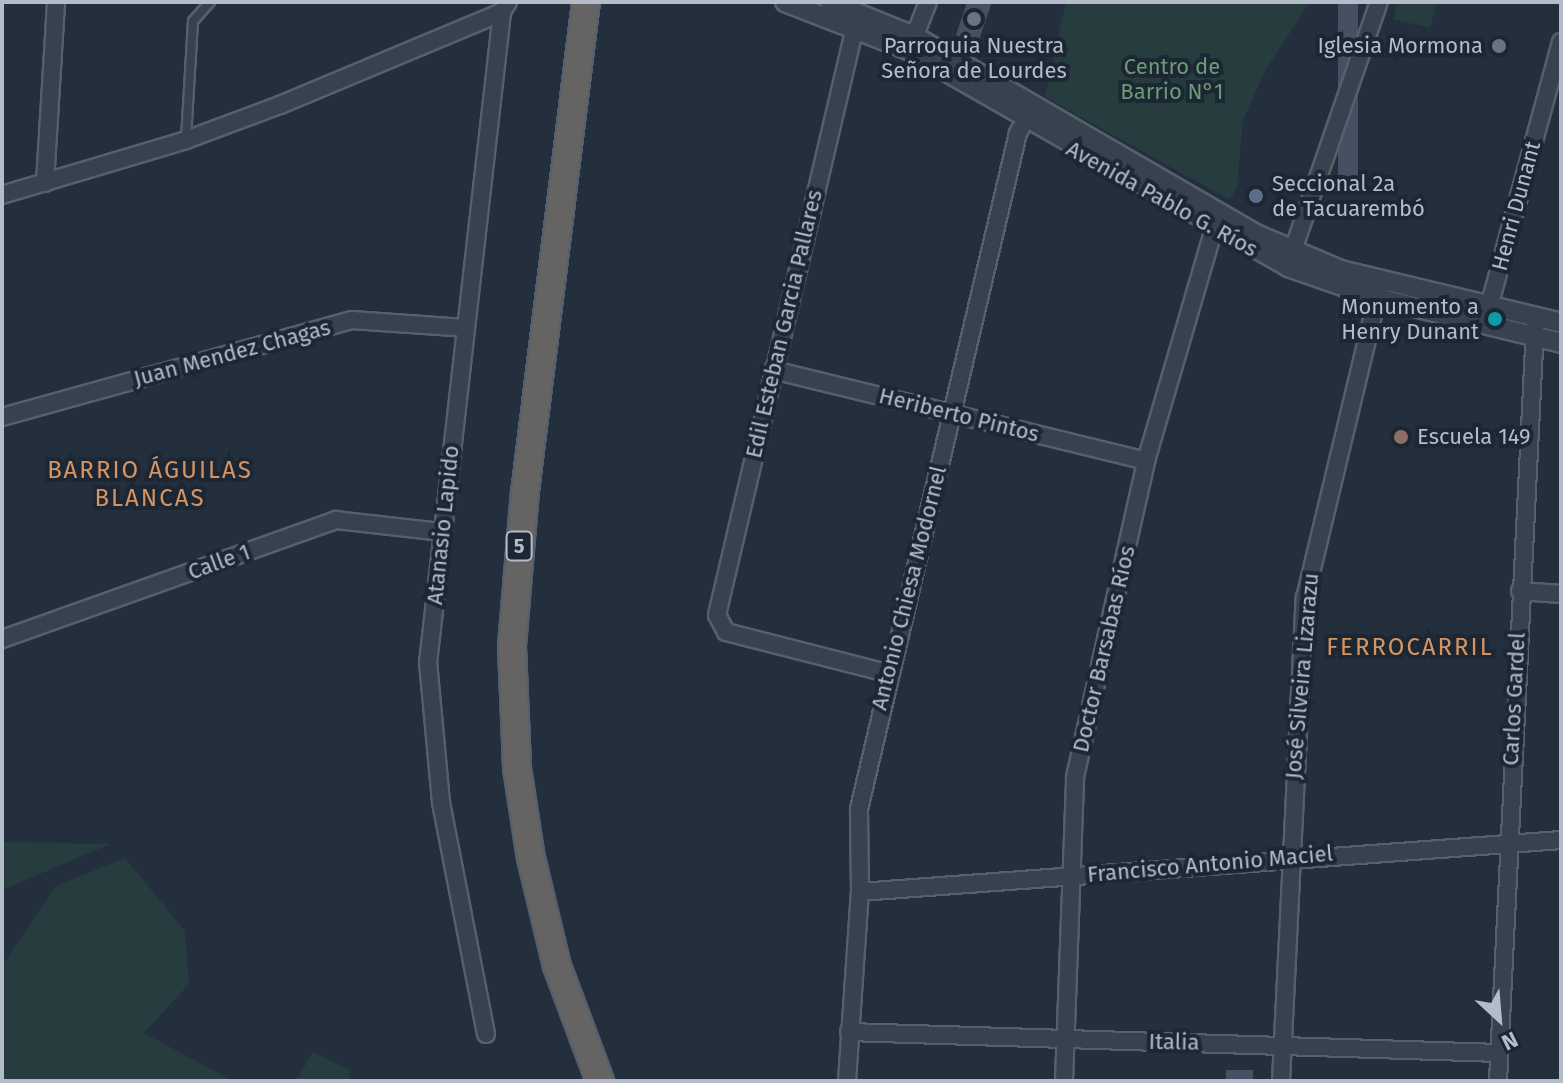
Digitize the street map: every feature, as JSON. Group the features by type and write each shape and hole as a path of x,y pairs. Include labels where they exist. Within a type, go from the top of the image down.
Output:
{"highway":[{"path":"573,2 578,67"},
{"name":"5","path":"586,2 525,491 512,647 517,768 531,858 557,966 600,1081"},
{"path":"578,67 601,2"}],"street":[{"path":"45,183 56,2"},
{"name":"Avenida Pablo G. Ríos","path":"785,2 912,44"},
{"name":"Avenida Pablo G. Ríos","path":"830,2 912,44 1214,228 1288,267 1379,289 1484,324 1561,343"},
{"path":"912,44 928,2"},
{"path":"1293,250 1379,2"},
{"path":"2,195 186,140 505,7"},
{"name":"Atanasio Lapido","path":"486,1034 467,954 432,734 428,663 505,7"},
{"name":"Edil Esteban Garcia Pallares","path":"855,27 773,370 719,622 726,632 887,673"},
{"name":"Henri Dunant","path":"1484,324 1561,42"},
{"name":"Avenida Pablo G. Ríos","path":"1030,114 1293,250 1379,289 1488,305 1561,323"},
{"name":"Antonio Chiesa Modornel","path":"847,1081 860,892 859,809 887,673 1030,114"},
{"name":"Doctor Barsabas Ríos","path":"1064,1081 1075,777 1146,461 1214,228"},
{"name":"José Silveira Lizarazu","path":"1281,1081 1288,857 1307,586 1379,289"},
{"name":"Carlos Gardel","path":"1498,1081 1506,840 1533,337 1538,318"},
{"name":"Juan Mendez Chagas","path":"2,417 352,320 465,328"},
{"name":"Heriberto Pintos","path":"773,370 1146,461"},
{"name":"Calle 1","path":"2,639 336,520 441,532"},
{"path":"1520,591 1561,594"},
{"name":"Francisco Antonio Maciel","path":"860,892 1506,840 1561,840"},
{"name":"Italia","path":"849,1032 1499,1053"}],"lane":[{"path":"186,140 193,21 210,2"}],"green space":[{"name":"Centro de Barrio N°1","path":"1066,2 1310,2 1265,71 1243,120 1237,187 1230,200 1045,97"},
{"path":"1397,2 1437,2 1430,28 1393,19"},
{"path":"2,842 110,844 2,890"},
{"path":"125,858 185,931 189,984 144,1033 233,1081 2,1081 2,966 56,886"},
{"path":"313,1052 349,1070 349,1081 296,1081"}],"building":[{"name":"Parroquia Nuestra Señora de Lourdes","path":"967,2 992,2 978,43 956,35"},
{"path":"1338,2 1358,2 1358,188 1338,188"},
{"path":"1226,1070 1253,1070 1253,1081 1226,1081"}],"place":[{"name":"Parroquia Nuestra Señora de Lourdes","path":"974,19"},
{"name":"Iglesia Mormona","path":"1499,46"},
{"name":"Seccional 2a de Tacuarembó","path":"1256,196"},
{"name":"Monumento a Henry Dunant","path":"1495,319"},
{"name":"Escuela 149","path":"1401,437"}],"district":[{"name":"BARRIO ÁGUILAS BLANCAS","path":"150,485"},
{"name":"FERROCARRIL","path":"1410,648"}]}
